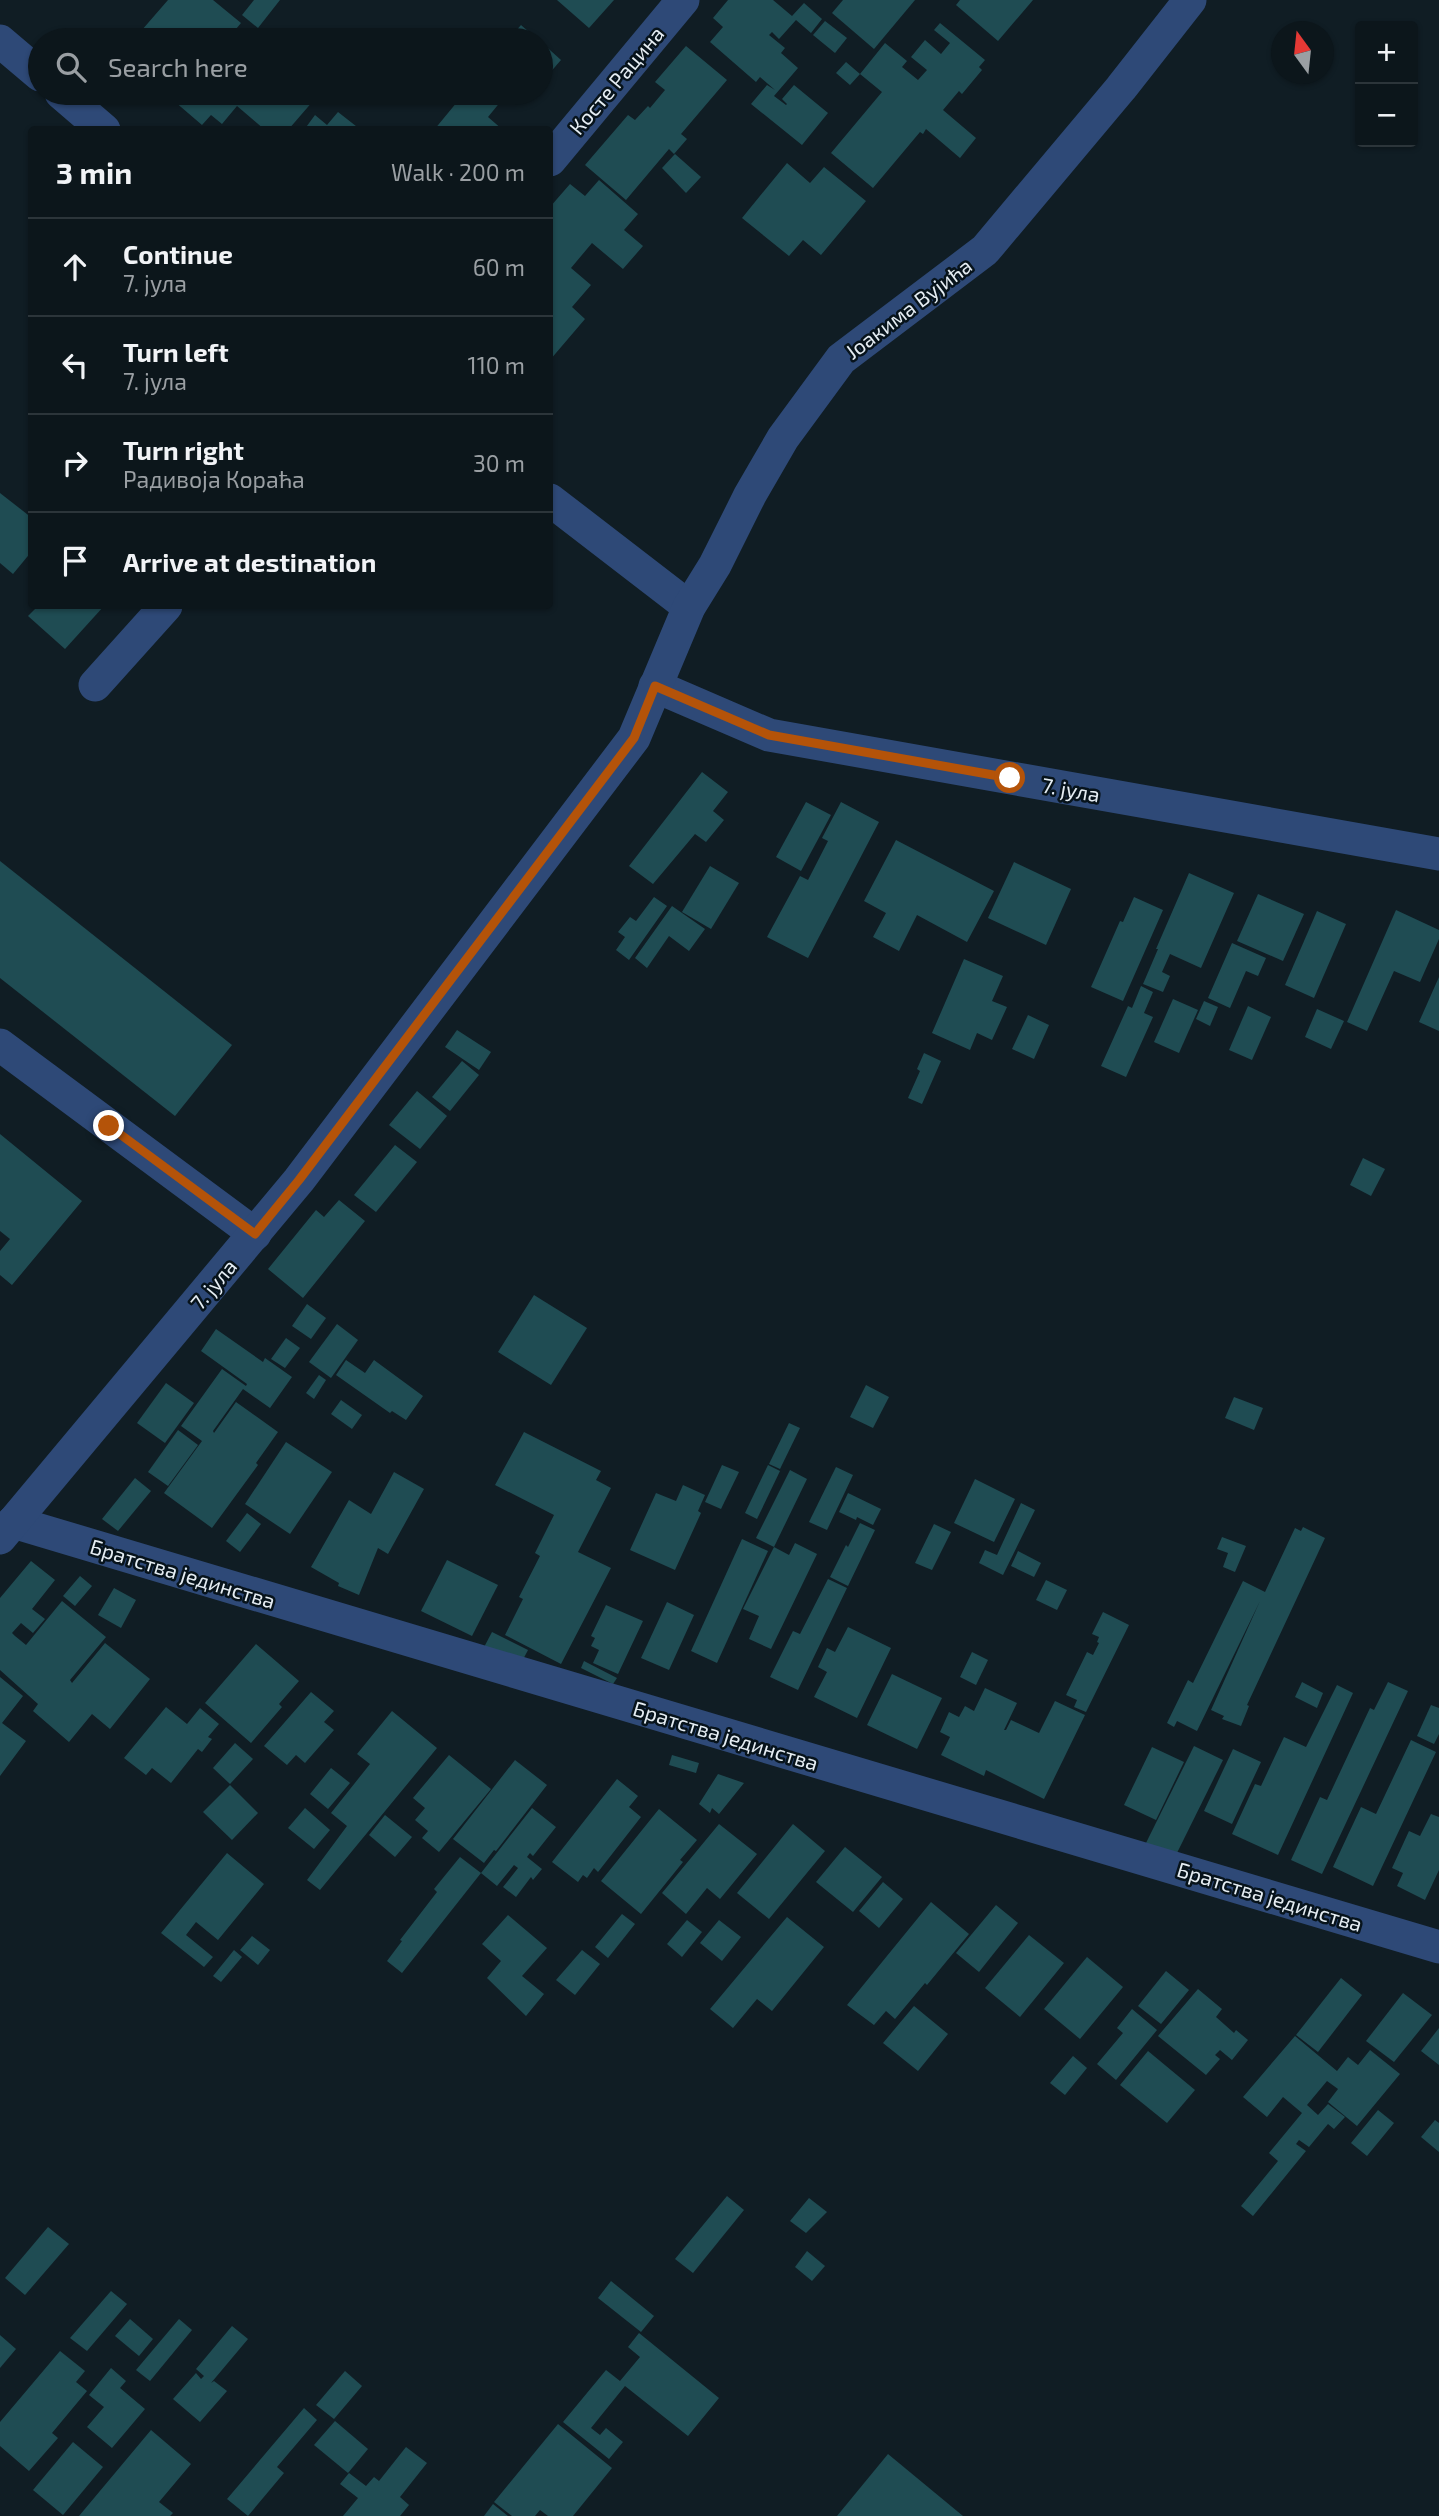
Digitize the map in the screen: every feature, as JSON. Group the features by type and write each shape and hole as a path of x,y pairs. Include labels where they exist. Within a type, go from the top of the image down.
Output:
{"street":[{"name":"Косте Рацина","path":"553,156 683,0"},
{"name":"Јоакима Вујића","path":"655,686 689,607 715,565 750,495 783,438 841,359 985,250 1121,88 1190,0"},
{"path":"0,41 28,65"},
{"path":"75,105 99,126"},
{"path":"553,502 689,607"},
{"path":"95,685 163,609"},
{"name":"7. јула","path":"7,1530 299,1180 634,738 655,686 769,735 1439,854"},
{"path":"0,1045 255,1234"},
{"name":"Братства јединства","path":"7,1530 1439,1947"}],"building":[{"path":"168,0 213,0 241,23 237,28 144,28"},
{"path":"254,0 280,0 258,28 242,15"},
{"path":"557,0 614,0 589,28"},
{"path":"728,0 773,0 792,16 804,3 822,19 811,33 796,20 779,39 772,32 769,35 785,48 781,53 798,68 774,96 786,105 782,99 794,85 828,113 802,145 751,104 767,85 775,90 760,77 756,82 710,42 723,27 713,18"},
{"path":"843,0 915,0 874,49 832,13"},
{"path":"960,0 1033,0 998,41 956,5"},
{"path":"825,21 847,38 835,53 813,35"},
{"path":"940,23 985,60 979,67 982,70 962,94 959,91 943,110 976,138 960,158 926,129 923,134 920,132 873,188 831,153 882,92 860,74 885,43 907,61 902,67 918,80 927,70 911,57 925,40 941,54 950,43 934,30"},
{"path":"686,46 727,80 681,134 687,139 674,154 669,149 626,200 585,165 628,115 635,120 648,106 650,108 665,90 655,82"},
{"path":"553,53 561,60 553,69"},
{"path":"846,62 860,74 850,85 836,73"},
{"path":"179,105 310,105 291,126 260,126 237,106 222,124 211,115 202,125"},
{"path":"455,105 498,105 488,117 498,126 437,126"},
{"path":"338,112 356,126 307,126 315,115 327,125"},
{"path":"675,154 701,177 686,193 662,168"},
{"path":"787,163 810,183 824,167 866,201 821,255 803,240 789,256 742,218"},
{"path":"599,180 638,214 624,230 643,246 623,269 592,243 571,268 591,285 572,307 585,319 553,356 553,204 570,184 585,196"},
{"path":"0,493 28,515 28,556 13,574 0,563"},
{"path":"35,609 101,609 65,649 28,616"},
{"path":"702,772 728,792 713,811 724,820 706,842 695,834 653,884 629,866"},
{"path":"806,802 831,815 801,871 776,857"},
{"path":"841,802 879,822 808,958 767,937 800,876 808,880 828,841 822,838"},
{"path":"896,840 994,891 967,942 917,915 899,951 873,937 886,913 864,901"},
{"path":"0,861 232,1045 175,1116 0,978"},
{"path":"1014,862 1071,889 1046,945 988,918"},
{"path":"710,866 739,883 711,929 682,912"},
{"path":"1189,873 1234,893 1201,968 1170,954 1162,972 1170,976 1163,992 1143,984"},
{"path":"1258,894 1304,914 1283,961 1237,941"},
{"path":"654,897 667,906 629,960 616,950 625,937 618,932 630,917 636,921"},
{"path":"1134,897 1163,910 1123,1001 1091,987 1120,921 1123,922"},
{"path":"672,906 705,929 689,951 669,936 647,968 635,958"},
{"path":"1396,910 1439,930 1439,939 1420,982 1394,971 1367,1031 1347,1022"},
{"path":"1317,911 1346,924 1314,998 1285,985"},
{"path":"1232,943 1266,958 1258,976 1246,971 1230,1008 1208,998"},
{"path":"964,959 1003,976 992,1001 1007,1007 992,1040 977,1033 970,1050 932,1033"},
{"path":"1439,977 1439,1031 1419,1022"},
{"path":"1141,986 1153,992 1144,1013 1153,1017 1126,1077 1101,1066 1128,1006 1132,1008"},
{"path":"1173,999 1198,1010 1179,1053 1154,1042"},
{"path":"1204,1001 1218,1007 1210,1026 1196,1019"},
{"path":"1248,1006 1271,1017 1252,1060 1229,1050"},
{"path":"1317,1009 1344,1021 1331,1049 1305,1037"},
{"path":"1028,1015 1049,1025 1034,1059 1012,1049"},
{"path":"457,1030 491,1052 479,1070 445,1047"},
{"path":"924,1053 941,1061 922,1104 908,1098 920,1071 917,1069"},
{"path":"462,1061 479,1075 450,1111 432,1097"},
{"path":"417,1091 447,1116 420,1149 389,1125"},
{"path":"0,1134 82,1201 12,1285 0,1275 0,1251 10,1239 0,1231"},
{"path":"395,1145 417,1162 376,1212 354,1195"},
{"path":"1363,1158 1385,1169 1371,1196 1350,1185"},
{"path":"339,1200 365,1221 303,1298 268,1269 316,1210 324,1217"},
{"path":"534,1295 587,1328 551,1385 498,1352"},
{"path":"307,1304 326,1318 311,1339 292,1326"},
{"path":"337,1324 358,1340 331,1378 309,1362"},
{"path":"216,1329 263,1362 265,1358 292,1377 270,1408 243,1389 213,1431 214,1433 236,1402 278,1432 256,1463 258,1465 212,1528 164,1493 202,1441 181,1426 222,1369 246,1386 247,1384 201,1351"},
{"path":"286,1338 300,1348 285,1368 271,1359"},
{"path":"346,1360 365,1373 374,1360 423,1396 406,1420 392,1411 390,1413 336,1375"},
{"path":"319,1375 326,1380 314,1399 306,1393"},
{"path":"166,1383 194,1403 165,1443 137,1423"},
{"path":"866,1385 889,1397 873,1428 850,1417"},
{"path":"1234,1397 1263,1408 1254,1430 1225,1418"},
{"path":"341,1400 362,1415 352,1429 331,1414"},
{"path":"789,1423 800,1428 780,1469 769,1464"},
{"path":"178,1430 198,1445 168,1486 148,1472"},
{"path":"524,1432 601,1471 596,1480 611,1488 578,1552 611,1568 561,1664 505,1635 523,1599 519,1597 540,1556 535,1553 554,1515 495,1485"},
{"path":"286,1442 332,1472 290,1534 245,1504"},
{"path":"722,1465 739,1472 721,1509 705,1502"},
{"path":"768,1465 780,1471 757,1519 745,1513"},
{"path":"836,1467 853,1475 827,1530 809,1522"},
{"path":"790,1470 807,1479 774,1547 756,1538"},
{"path":"394,1472 424,1489 388,1554 378,1548 359,1595 338,1586 339,1583 311,1567 349,1500 371,1514"},
{"path":"135,1478 151,1491 118,1531 102,1519"},
{"path":"975,1479 1015,1499 994,1542 954,1523"},
{"path":"683,1485 705,1495 698,1511 701,1513 675,1570 630,1550 656,1493 676,1501"},
{"path":"848,1493 881,1509 873,1525 839,1512"},
{"path":"1021,1503 1035,1510 1003,1575 979,1563 985,1550 997,1555"},
{"path":"247,1513 261,1524 240,1552 226,1541"},
{"path":"860,1523 875,1530 848,1586 830,1577"},
{"path":"934,1524 951,1532 932,1570 915,1563"},
{"path":"1303,1527 1325,1538 1247,1705 1249,1706 1241,1726 1222,1719 1224,1716 1211,1710 1260,1601 1197,1731 1177,1721 1174,1727 1167,1723 1188,1680 1193,1683 1243,1581 1265,1592 1295,1528 1301,1531"},
{"path":"1222,1537 1246,1546 1235,1572 1223,1567 1228,1553 1217,1549"},
{"path":"742,1539 768,1551 717,1663 691,1651"},
{"path":"795,1543 817,1554 771,1649 749,1639 759,1616 743,1609 774,1547 789,1555"},
{"path":"1018,1551 1041,1563 1034,1577 1011,1566"},
{"path":"447,1560 498,1585 472,1636 421,1611"},
{"path":"31,1561 55,1580 32,1609 45,1619 33,1633 21,1623 12,1633 15,1636 26,1645 62,1601 106,1637 70,1680 72,1683 105,1643 150,1679 110,1729 92,1714 69,1742 33,1711 38,1704 0,1670 0,1598"},
{"path":"80,1576 92,1586 75,1606 63,1596"},
{"path":"828,1579 847,1588 798,1690 770,1677 793,1631 800,1634"},
{"path":"1046,1580 1067,1590 1057,1610 1036,1600"},
{"path":"114,1588 136,1600 121,1628 98,1615"},
{"path":"667,1602 694,1615 669,1670 641,1658"},
{"path":"606,1605 643,1621 618,1674 593,1663 599,1650 591,1646 595,1638 591,1636"},
{"path":"1103,1612 1129,1625 1086,1712 1074,1707 1077,1700 1066,1695 1087,1652 1093,1655 1099,1643 1099,1637 1092,1634"},
{"path":"848,1627 891,1648 857,1718 814,1697 827,1672 818,1667 827,1648 835,1652"},
{"path":"492,1632 528,1650 518,1669 482,1651"},
{"path":"256,1644 299,1681 279,1704 282,1707 251,1743 205,1703"},
{"path":"972,1652 988,1660 976,1685 960,1677"},
{"path":"584,1661 617,1678 613,1684 581,1668"},
{"path":"892,1674 942,1698 917,1749 867,1725"},
{"path":"0,1677 23,1696 2,1723 26,1741 0,1776"},
{"path":"1302,1682 1323,1693 1317,1708 1295,1697"},
{"path":"1388,1682 1408,1691 1322,1874 1291,1860 1320,1797 1327,1800 1370,1708 1374,1710"},
{"path":"1337,1685 1353,1693 1278,1855 1232,1834 1255,1784 1261,1786 1284,1737 1306,1747"},
{"path":"985,1688 1017,1703 1004,1730 1011,1720 1039,1733 1055,1701 1085,1715 1044,1799 986,1770 984,1776 941,1755 950,1737 940,1732 949,1712 959,1717 965,1706 974,1711"},
{"path":"311,1692 334,1711 324,1722 334,1730 305,1763 296,1755 287,1765 264,1746"},
{"path":"1431,1705 1439,1708 1439,1734 1434,1744 1417,1736"},
{"path":"166,1707 187,1724 200,1708 219,1724 208,1737 212,1739 202,1752 198,1749 171,1783 152,1768 146,1775 124,1758"},
{"path":"392,1711 437,1748 320,1890 307,1880 347,1826 331,1813 370,1764 357,1754"},
{"path":"1411,1740 1436,1752 1373,1886 1333,1867 1361,1807 1376,1814"},
{"path":"235,1743 253,1759 230,1784 213,1768"},
{"path":"1194,1746 1223,1760 1175,1857 1146,1843"},
{"path":"1152,1747 1184,1762 1156,1820 1124,1805"},
{"path":"1233,1749 1261,1762 1232,1824 1204,1811"},
{"path":"449,1755 491,1789 439,1852 422,1838 428,1831 415,1820 425,1808 413,1798"},
{"path":"672,1755 699,1763 696,1773 669,1765"},
{"path":"515,1760 547,1785 484,1863 453,1839"},
{"path":"331,1768 350,1783 328,1809 310,1794"},
{"path":"718,1774 744,1783 719,1814 712,1808 710,1813 699,1804"},
{"path":"617,1779 638,1796 629,1807 641,1817 598,1872 594,1868 587,1878 583,1875 578,1882 552,1862"},
{"path":"230,1785 258,1813 232,1840 203,1812"},
{"path":"305,1808 330,1830 314,1849 288,1828"},
{"path":"532,1808 556,1827 533,1856 530,1853 527,1857 542,1869 533,1880 531,1877 516,1897 503,1887 518,1868 514,1865 497,1886 481,1873"},
{"path":"659,1809 697,1840 680,1860 683,1862 641,1914 601,1881"},
{"path":"1431,1814 1439,1817 1439,1870 1425,1900 1397,1886 1403,1873 1392,1868 1409,1831 1420,1836"},
{"path":"385,1815 412,1837 395,1857 369,1835"},
{"path":"719,1824 757,1854 720,1899 707,1888 686,1914 662,1893"},
{"path":"793,1824 825,1851 769,1919 737,1893"},
{"path":"845,1847 882,1877 853,1912 816,1882"},
{"path":"227,1853 264,1884 218,1940 196,1922 186,1935 213,1957 204,1967 161,1933"},
{"path":"460,1857 481,1873 402,1973 387,1961 437,1892 434,1889"},
{"path":"883,1882 903,1899 879,1928 859,1911"},
{"path":"931,1902 969,1934 895,2019 886,2011 874,2025 847,2005"},
{"path":"996,1905 1018,1923 979,1972 956,1953"},
{"path":"622,1914 635,1924 608,1958 595,1947"},
{"path":"508,1915 547,1948 522,1976 544,1994 526,2016 487,1978 501,1961 482,1944"},
{"path":"787,1917 824,1947 772,2011 757,1999 733,2028 710,2009"},
{"path":"687,1920 702,1932 682,1957 667,1944"},
{"path":"719,1920 741,1937 722,1961 700,1943"},
{"path":"1029,1935 1064,1963 1020,2017 985,1988"},
{"path":"252,1936 270,1950 258,1965 240,1950"},
{"path":"234,1950 242,1957 221,1982 213,1976"},
{"path":"582,1950 600,1964 575,1995 556,1980"},
{"path":"1087,1957 1123,1987 1080,2039 1044,2009"},
{"path":"1166,1971 1189,1990 1161,2024 1138,2006"},
{"path":"1341,1978 1362,1995 1318,2052 1296,2035"},
{"path":"1198,1989 1222,2009 1216,2017 1234,2033 1236,2030 1248,2040 1232,2060 1220,2050 1215,2055 1220,2059 1206,2075 1158,2036"},
{"path":"1403,1993 1432,2015 1394,2062 1366,2041"},
{"path":"914,2006 948,2034 918,2071 883,2043"},
{"path":"1132,2009 1157,2030 1116,2080 1097,2064 1123,2033 1117,2028"},
{"path":"1439,2028 1439,2065 1421,2051"},
{"path":"1295,2036 1337,2071 1348,2057 1358,2065 1370,2050 1400,2074 1357,2126 1328,2102 1338,2089 1327,2081 1307,2105 1318,2115 1328,2104 1345,2117 1334,2129 1328,2124 1309,2147 1299,2140 1296,2144 1306,2151 1253,2216 1241,2206 1278,2161 1269,2153 1302,2113 1283,2097 1267,2117 1243,2097"},
{"path":"1148,2051 1195,2090 1167,2123 1120,2085"},
{"path":"1073,2056 1087,2068 1065,2095 1050,2083"},
{"path":"1378,2110 1394,2123 1367,2156 1351,2143"},
{"path":"1435,2120 1439,2123 1439,2152 1421,2137"},
{"path":"727,2196 744,2210 693,2273 675,2259"},
{"path":"809,2198 827,2212 806,2233 790,2221"},
{"path":"48,2227 69,2244 25,2295 5,2278"},
{"path":"807,2251 825,2266 812,2281 795,2267"},
{"path":"611,2281 654,2316 641,2332 598,2298"},
{"path":"111,2291 127,2304 87,2351 70,2338"},
{"path":"130,2319 153,2339 139,2356 115,2336"},
{"path":"179,2319 192,2330 150,2381 136,2370"},
{"path":"232,2326 248,2339 211,2383 214,2381 227,2391 200,2422 173,2399 196,2373 201,2379 204,2376 196,2369"},
{"path":"639,2333 719,2398 688,2436 625,2386 591,2428 600,2435 606,2428 623,2442 609,2459 563,2422 606,2370 620,2381 640,2357 628,2347"},
{"path":"0,2335 16,2349 0,2368"},
{"path":"60,2351 85,2371 76,2382 87,2391 52,2433 58,2438 29,2471 0,2446 0,2422"},
{"path":"111,2368 126,2381 120,2388 145,2409 112,2448 87,2427 104,2407 89,2395"},
{"path":"345,2371 362,2386 334,2419 316,2405"},
{"path":"304,2408 317,2420 277,2467 284,2473 248,2516 227,2499"},
{"path":"335,2421 368,2449 348,2473 314,2445"},
{"path":"558,2424 612,2468 573,2516 548,2516 540,2510 535,2516 512,2516 494,2502"},
{"path":"151,2430 191,2464 159,2502 173,2513 170,2516 79,2516"},
{"path":"73,2442 103,2467 63,2515 33,2490"},
{"path":"406,2447 427,2463 400,2497 409,2505 400,2516 343,2516 358,2498 340,2484 349,2473 366,2486 374,2477 379,2481"},
{"path":"888,2454 963,2516 837,2516"},
{"path":"493,2504 508,2516 484,2516"}],"route":[{"path":"109,1126 255,1234 299,1180 634,738 655,686 769,735 1010,778"}]}
